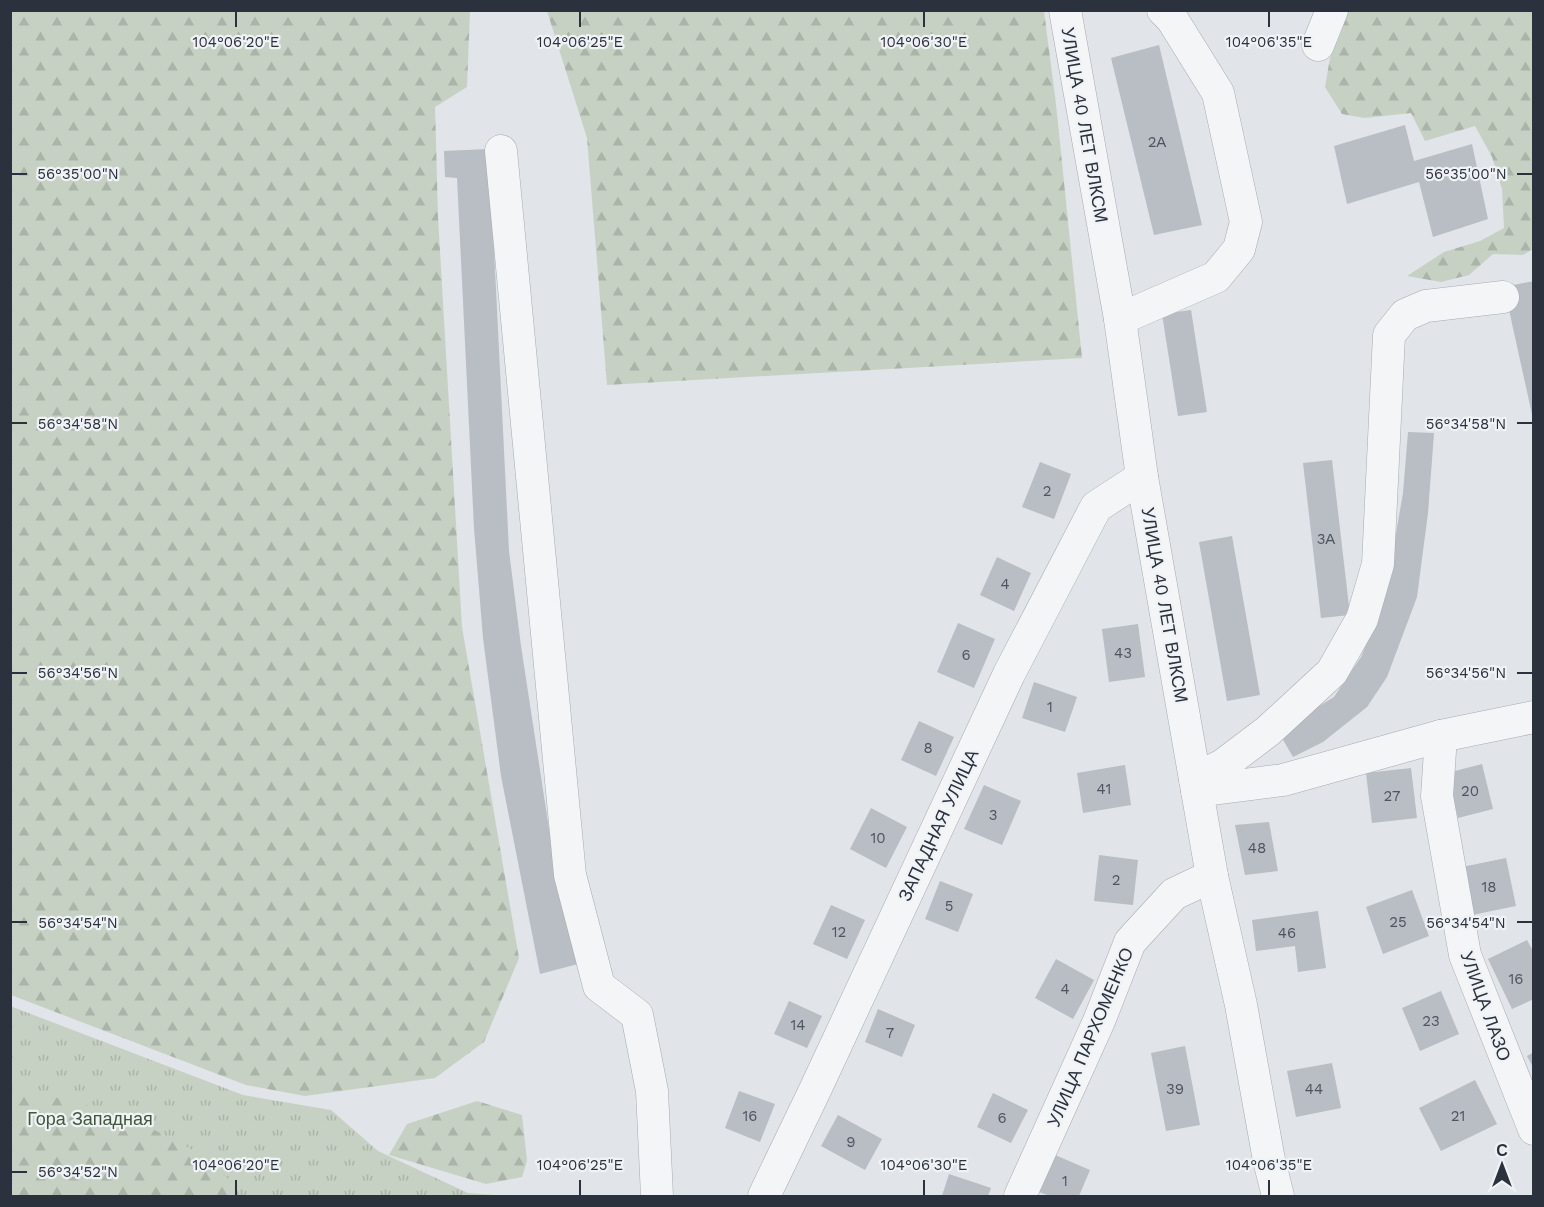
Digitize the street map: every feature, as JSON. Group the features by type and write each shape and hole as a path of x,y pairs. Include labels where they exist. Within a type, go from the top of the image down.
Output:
{"street":[{"name":"УЛИЦА 40 ЛЕТ ВЛКСМ","path":"1065,10 1120,319 1142,477 1212,876 1241,1005 1269,1160 1278,1197"},
{"path":"1120,319 1216,277 1239,249 1246,222 1218,93 1172,19 1163,10"},
{"path":"1318,45 1332,10"},
{"path":"501,151 570,875 599,986 637,1015 652,1091 657,1197"},
{"path":"1196,785 1268,731 1332,672 1362,619 1378,564 1389,335 1405,315 1426,306 1503,297"},
{"name":"ЗАПАДНАЯ УЛИЦА","path":"764,1197 1009,674 1096,507 1142,477"},
{"path":"1196,785 1283,780 1441,736 1533,717"},
{"name":"УЛИЦА ЛАЗО","path":"1441,736 1437,796 1465,955 1533,1129"},
{"name":"УЛИЦА ПАРХОМЕНКО","path":"1020,1197 1099,1021 1130,942 1174,894 1212,876"}],"green space":[{"path":"10,11 470,11 467,87 435,107 438,217 462,627 519,958 484,1042 435,1078 305,1096 246,1085 11,995"},
{"path":"547,11 1044,11 1056,104 1082,358 607,385 587,138"},
{"path":"1346,11 1533,11 1533,249 1523,255 1493,254 1469,275 1441,282 1407,276 1444,252 1480,241 1504,228 1502,189 1492,157 1475,126 1425,141 1411,113 1364,118 1342,114 1325,87 1330,58 1341,33"},
{"name":"Гора Западная","path":"10,1006 243,1095 331,1110 378,1151 468,1193 506,1196 11,1196"},
{"path":"11,1086 128,1116 202,1155 237,1187 230,1196 11,1196"},
{"path":"477,1101 522,1115 527,1161 522,1177 486,1184 389,1155 407,1124"}],"building":[{"path":"1159,45 1202,225 1154,235 1111,58"},
{"path":"1405,125 1414,161 1472,144 1488,219 1433,237 1419,182 1347,204 1334,146"},
{"path":"489,149 509,551 551,842 578,964 540,974 501,776 483,638 474,528 457,178 445,177 444,151"},
{"path":"1534,281 1534,419 1533,419 1504,287"},
{"path":"1191,310 1207,412 1178,416 1162,314"},
{"path":"1408,432 1434,433 1428,513 1417,597 1387,677 1367,707 1323,742 1293,757 1278,731 1334,697 1361,657 1385,597 1403,493"},
{"path":"1332,460 1350,615 1321,618 1303,463"},
{"path":"1040,462 1071,474 1054,519 1022,507"},
{"path":"1232,536 1260,695 1227,701 1199,542"},
{"path":"997,557 1031,573 1014,611 980,595"},
{"path":"958,623 995,639 974,688 937,672"},
{"path":"1138,624 1145,677 1109,682 1102,629"},
{"path":"1034,682 1077,697 1065,732 1022,718"},
{"path":"919,721 954,737 936,776 901,760"},
{"path":"1482,764 1493,809 1458,818 1447,773"},
{"path":"1125,765 1131,805 1083,813 1077,773"},
{"path":"1411,768 1417,818 1372,823 1366,773"},
{"path":"984,785 1021,801 1002,845 964,829"},
{"path":"871,808 907,827 886,868 850,849"},
{"path":"1269,822 1278,871 1245,875 1235,825"},
{"path":"1099,855 1138,860 1133,905 1094,901"},
{"path":"1506,858 1516,906 1472,915 1462,867"},
{"path":"940,881 973,894 958,932 925,919"},
{"path":"1412,890 1429,936 1383,954 1366,907"},
{"path":"831,905 865,920 847,959 813,944"},
{"path":"1318,911 1326,968 1298,972 1295,946 1256,951 1252,920"},
{"path":"1527,940 1534,953 1534,999 1512,1009 1488,959"},
{"path":"1056,959 1094,980 1073,1019 1035,998"},
{"path":"1441,991 1459,1034 1420,1051 1402,1008"},
{"path":"789,1001 822,1016 807,1048 774,1034"},
{"path":"878,1009 915,1025 902,1057 865,1042"},
{"path":"1185,1046 1200,1125 1166,1131 1151,1053"},
{"path":"1534,1052 1534,1069 1527,1056"},
{"path":"1332,1063 1341,1108 1296,1117 1287,1071"},
{"path":"1475,1080 1497,1124 1441,1151 1419,1108"},
{"path":"739,1091 775,1104 760,1142 725,1128"},
{"path":"993,1093 1028,1110 1011,1143 977,1127"},
{"path":"838,1115 882,1139 865,1170 821,1146"},
{"path":"1055,1155 1090,1170 1079,1196 1050,1196 1039,1192"},
{"path":"949,1174 991,1188 988,1196 942,1196"}]}
